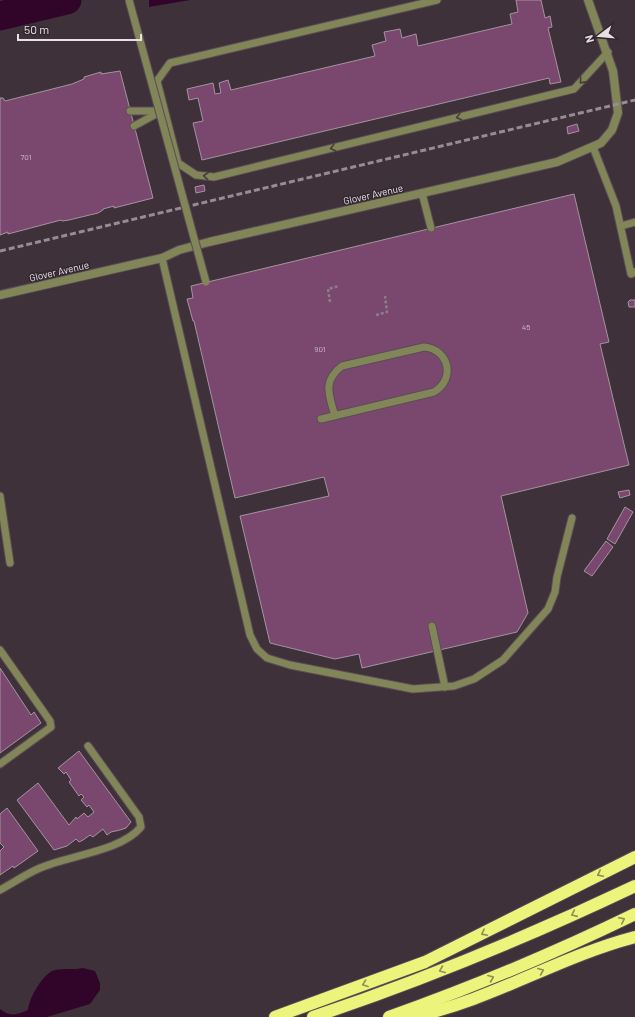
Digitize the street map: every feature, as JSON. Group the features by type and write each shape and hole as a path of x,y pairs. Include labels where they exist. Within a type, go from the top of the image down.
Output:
{"highway":[{"path":"275,1017 425,962 635,857"},
{"path":"313,1017 448,968 518,939 635,886"},
{"path":"389,1017 520,966 635,914"},
{"path":"412,1017 443,1011 586,952 635,937"}],"street":[{"name":"Glover Avenue","path":"0,295 162,258 179,250 209,242 557,162 601,143 612,130 618,113 613,71 608,52 588,0"}],"lane":[{"path":"130,0 206,282"},
{"path":"437,0 170,63 157,81 178,163 196,175 214,177 574,89 608,52"},
{"path":"130,112 160,112"},
{"path":"134,126 160,112"},
{"path":"593,147 616,206 631,274 635,272"},
{"path":"422,193 431,228"},
{"path":"621,226 635,222"},
{"path":"162,258 250,635 257,649 267,658 290,665 413,690 445,687 474,679 503,660 548,609 555,592 557,577 572,518"},
{"path":"321,420 434,392 442,388 447,379 447,366 440,352 433,348 424,347 342,366 333,373 328,383 329,394 335,416"},
{"path":"0,496 10,563"},
{"path":"432,626 445,687"},
{"path":"0,650 50,722 50,726 0,764"},
{"path":"0,890 40,868 109,846 135,834 141,827 138,817 88,746"}],"path":[{"path":"330,302 328,289 339,286"},
{"path":"376,315 387,312 385,296"}],"shaded area":[{"path":"149,0 190,0 149,7"},
{"path":"83,968 95,971 100,983 100,990 90,1004 47,1017 0,1017 0,1009 10,1014 28,1010 31,999 37,987 50,972 58,969"}],"building":[{"path":"516,0 541,0 545,18 550,16 552,27 548,28 561,82 550,84 549,78 202,160 193,123 203,121 198,98 189,100 187,89 213,83 215,94 221,93 219,83 228,80 231,90 375,56 372,45 386,41 384,32 400,29 402,38 416,34 418,46 512,24 510,14 518,12"},
{"path":"120,71 153,198 114,208 114,206 103,209 98,213 69,220 61,220 0,235 0,98 3,98 5,101 72,84 84,79 84,77 101,72 101,74"},
{"path":"577,124 579,131 568,134 567,127"},
{"path":"204,185 205,191 196,193 195,187"},
{"path":"574,194 609,342 600,344 629,465 501,496 528,613 517,632 362,668 359,654 335,659 270,643 240,516 329,496 324,477 235,498 194,321 187,299 193,298 191,286"},
{"path":"630,300 635,300 635,307 629,307 628,302"},
{"path":"629,490 630,495 620,498 618,492"},
{"path":"625,507 633,512 615,544 607,539"},
{"path":"606,541 613,547 592,576 584,571"},
{"path":"0,668 31,715 34,712 41,723 0,753"},
{"path":"79,751 131,822 126,828 111,832 107,835 103,829 93,837 90,835 79,842 76,839 67,846 54,850 17,800 38,783 69,825 76,817 77,819 84,813 88,817 94,812 89,805 87,807 81,800 84,797 81,794 79,796 69,782 71,780 66,772 64,774 58,768"},
{"path":"7,808 38,851 14,868 13,866 0,875 0,851 4,847 0,843 0,814"}],"waterway":[{"path":"0,16 67,0"}],"railway":[{"path":"0,251 635,100"}]}
